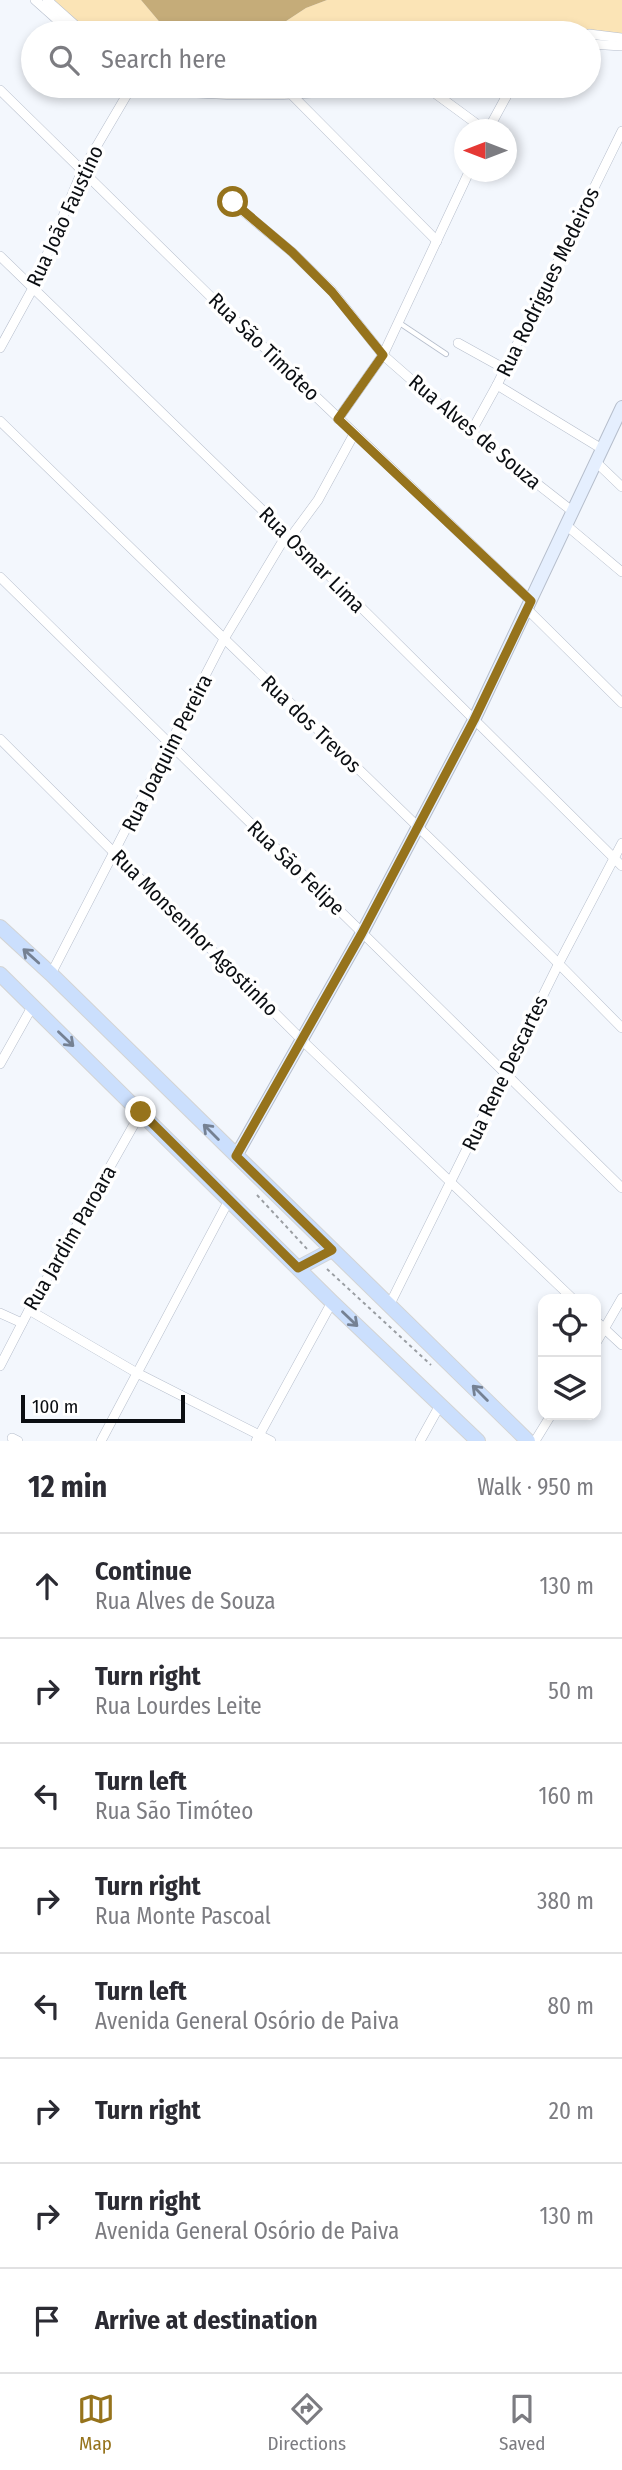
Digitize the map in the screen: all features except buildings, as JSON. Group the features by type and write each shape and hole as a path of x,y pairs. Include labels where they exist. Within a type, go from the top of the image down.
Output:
{"main road":[{"path":"0,927 528,1441"},
{"path":"0,974 332,1302 478,1441"},
{"path":"298,1268 332,1250"}],"street":[{"path":"35,0 59,21"},
{"path":"47,0 71,21"},
{"path":"601,35 622,38"},
{"path":"601,45 622,46"},
{"name":"Rua São Timóteo","path":"0,90 529,605 622,703"},
{"name":"Rua João Faustino","path":"0,348 33,288 82,171 125,98"},
{"path":"295,98 437,241"},
{"path":"442,98 471,119"},
{"path":"492,119 505,98"},
{"name":"Rua Rodrigues Medeiros","path":"471,432 497,385 622,131"},
{"path":"338,419 383,355 464,182"},
{"name":"Rua Alves de Souza","path":"233,202 292,252 332,292 383,355 471,432 572,511"},
{"name":"Rua Osmar Lima","path":"0,256 622,866"},
{"path":"458,342 505,369"},
{"path":"497,385 602,449"},
{"path":"236,1156 362,933 474,720 622,407"},
{"name":"Rua dos Trevos","path":"0,421 559,963 622,1028"},
{"name":"Rua Joaquim Pereira","path":"51,974 224,639 288,536 318,500 354,434"},
{"path":"596,462 622,487"},
{"path":"566,525 622,572"},
{"name":"Rua São Felipe","path":"0,577 622,1188"},
{"name":"Rua Monsenhor Agostinho","path":"0,739 301,1039 568,1294"},
{"name":"Rua Rene Descartes","path":"390,1304 559,963 622,843"},
{"path":"0,1064 32,1007"},
{"name":"Rua Jardim Paroara","path":"0,1366 141,1112"},
{"path":"101,1441 229,1200"},
{"path":"601,1334 622,1298"},
{"path":"258,1438 332,1302"},
{"path":"29,1310 137,1373 258,1438 271,1441"},
{"path":"0,1312 22,1323"},
{"path":"601,1326 622,1345"},
{"path":"420,1441 440,1405"},
{"path":"535,1441 548,1420"}],"lane":[{"path":"398,322 446,354"}],"shaded area":[{"path":"46,0 141,0 159,21 69,21"},
{"path":"141,0 327,0 306,8 286,21 159,21"},
{"path":"327,0 622,0 622,43 601,41 601,21 286,21 306,8"}],"route":[{"path":"141,1112 298,1268 332,1250 236,1156 362,933 474,720 531,601 338,419 383,355 332,292 292,252 233,202"}]}
